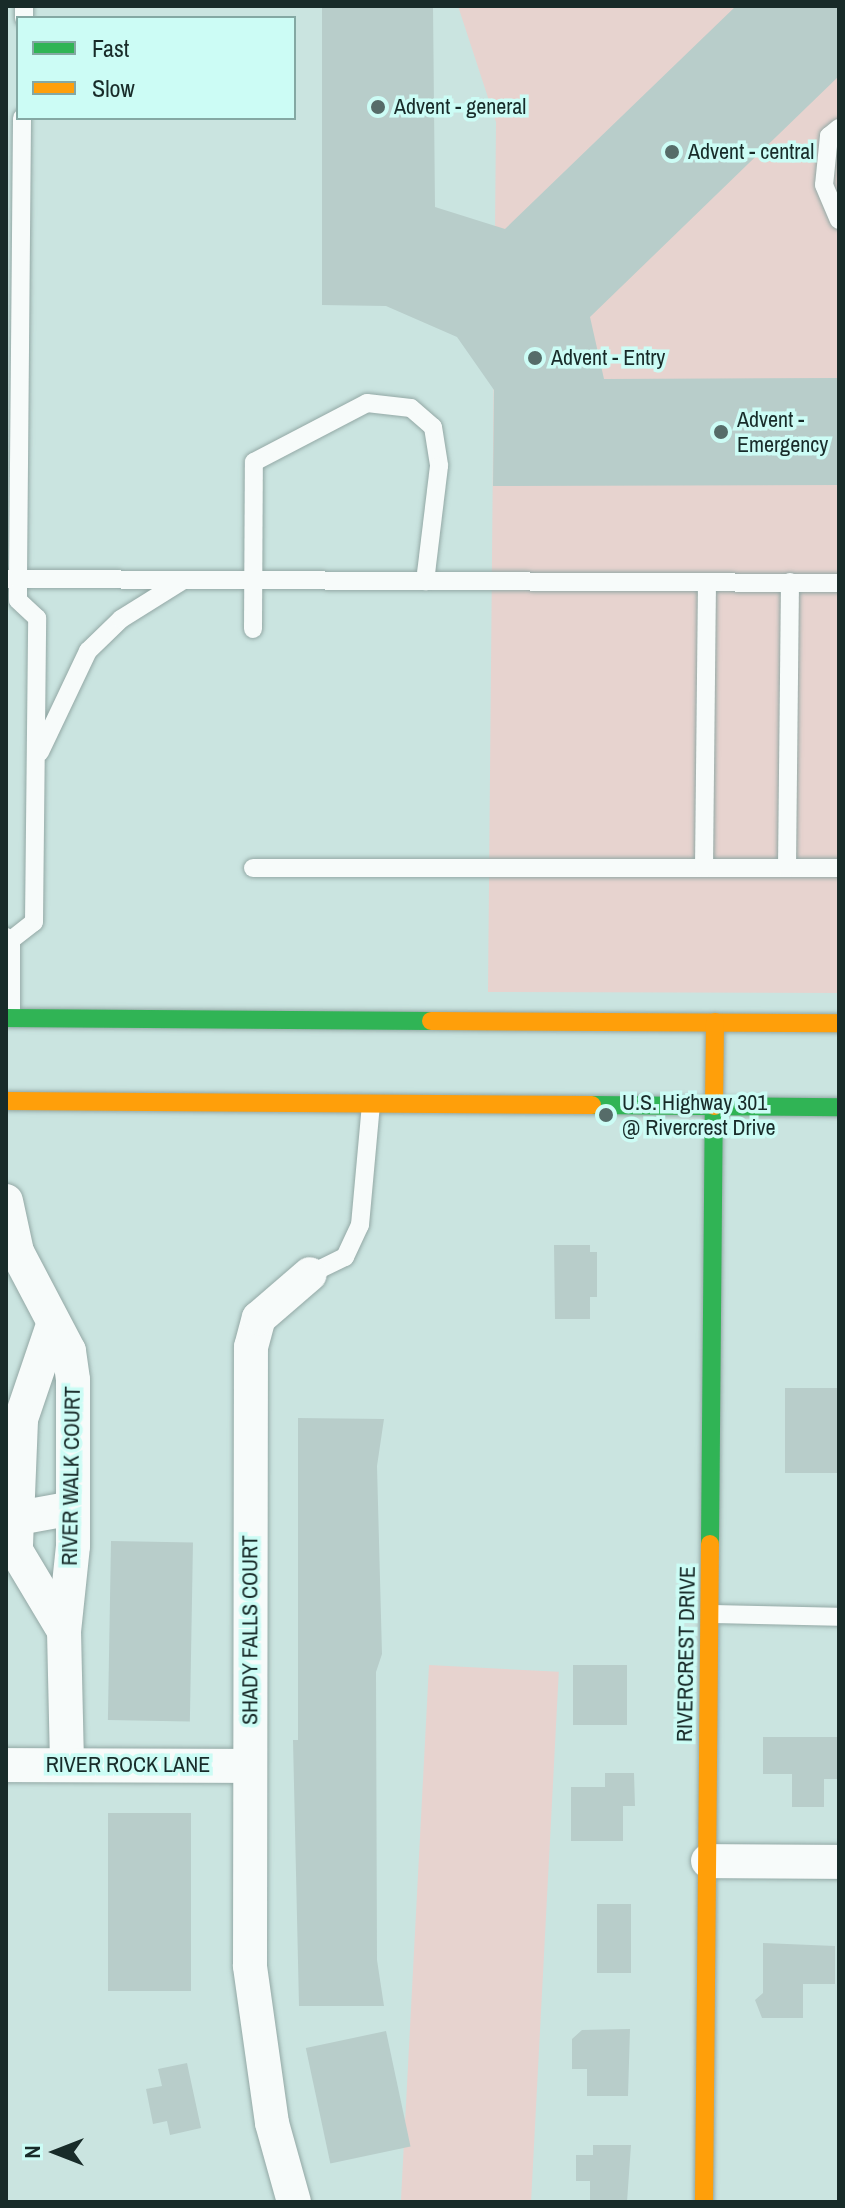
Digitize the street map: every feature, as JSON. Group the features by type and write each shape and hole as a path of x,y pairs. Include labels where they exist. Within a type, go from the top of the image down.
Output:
{"main road":[{"path":"8,1018 839,1023"},
{"name":"RIVERCREST DRIVE","path":"704,2202 715,1022"},
{"path":"6,1101 839,1107"}],"street":[{"name":"RIVER WALK COURT","path":"6,1201 17,1252 69,1351 73,1380 73,1508 64,1631 67,1765"},
{"name":"SHADY FALLS COURT","path":"294,2202 272,2123 250,1966 251,1347 259,1318 310,1274"},
{"name":"RIVER WALK COURT","path":"53,1325 14,1429 12,1532 64,1631"},
{"path":"12,1532 73,1508"},
{"name":"RIVER ROCK LANE","path":"6,1765 250,1766"},
{"path":"708,1861 839,1862"}],"lane":[{"path":"8,1018 9,938 34,922 37,618 12,603 22,120"},
{"path":"839,128 829,136 824,185 839,220"},
{"path":"253,629 254,462 367,403 389,401 411,408 433,427 439,466 425,581"},
{"path":"12,579 839,583"},
{"path":"36,762 88,651 121,619 184,580"},
{"path":"704,868 707,582"},
{"path":"787,868 790,582"},
{"path":"253,868 839,868"},
{"name":"SHADY FALLS COURT","path":"310,1274 345,1257 360,1225 371,1104"},
{"path":"711,1614 839,1617"}],"shaded area":[{"path":"458,6 839,6 839,993 488,992 496,122"},
{"path":"429,1665 559,1672 531,2202 401,2201"}],"building":[{"path":"322,6 433,6 435,207 505,229 736,6 839,6 839,76 590,317 604,379 839,378 839,485 493,486 494,390 457,337 386,306 322,305"},
{"path":"554,1245 590,1245 590,1252 597,1252 597,1297 590,1297 590,1319 555,1319"},
{"path":"785,1388 837,1388 837,1473 785,1473"},
{"path":"298,1418 384,1419 377,1466 382,1654 376,1672 377,1960 384,2006 299,2006 293,1740 298,1740"},
{"path":"111,1541 193,1542 190,1721 108,1720"},
{"path":"573,1665 627,1665 627,1725 573,1725"},
{"path":"763,1737 839,1737 839,1779 824,1779 824,1807 792,1807 792,1774 763,1774"},
{"path":"605,1773 634,1773 635,1806 623,1806 623,1841 571,1841 571,1787 605,1787"},
{"path":"108,1813 191,1813 191,1991 108,1991"},
{"path":"597,1904 631,1904 631,1973 597,1973"},
{"path":"763,1943 835,1946 835,1984 803,1984 803,2018 762,2018 755,2000 763,1993"},
{"path":"630,2029 628,2096 587,2096 587,2069 572,2069 572,2039 582,2030"},
{"path":"386,2031 411,2146 330,2163 306,2048"},
{"path":"187,2063 201,2128 170,2135 167,2121 153,2124 146,2089 162,2086 158,2069"},
{"path":"593,2145 631,2145 627,2202 590,2202 590,2181 576,2181 576,2155 593,2155"}],"traffic: fast":[{"path":"6,1018 431,1021"},
{"path":"592,1105 839,1107"},
{"path":"710,1544 714,1106"}],"traffic: slow":[{"path":"431,1021 839,1023"},
{"path":"714,1106 715,1022"},
{"path":"6,1101 592,1105"},
{"path":"704,2202 710,1544"}],"place":[{"name":"Advent - general","path":"378,107"},
{"name":"Advent - central","path":"672,152"},
{"name":"Advent - Entry","path":"535,358"},
{"name":"Advent - Emergency","path":"721,432"},
{"name":"U.S. Highway 301 @ Rivercrest Drive","path":"606,1115"}]}
